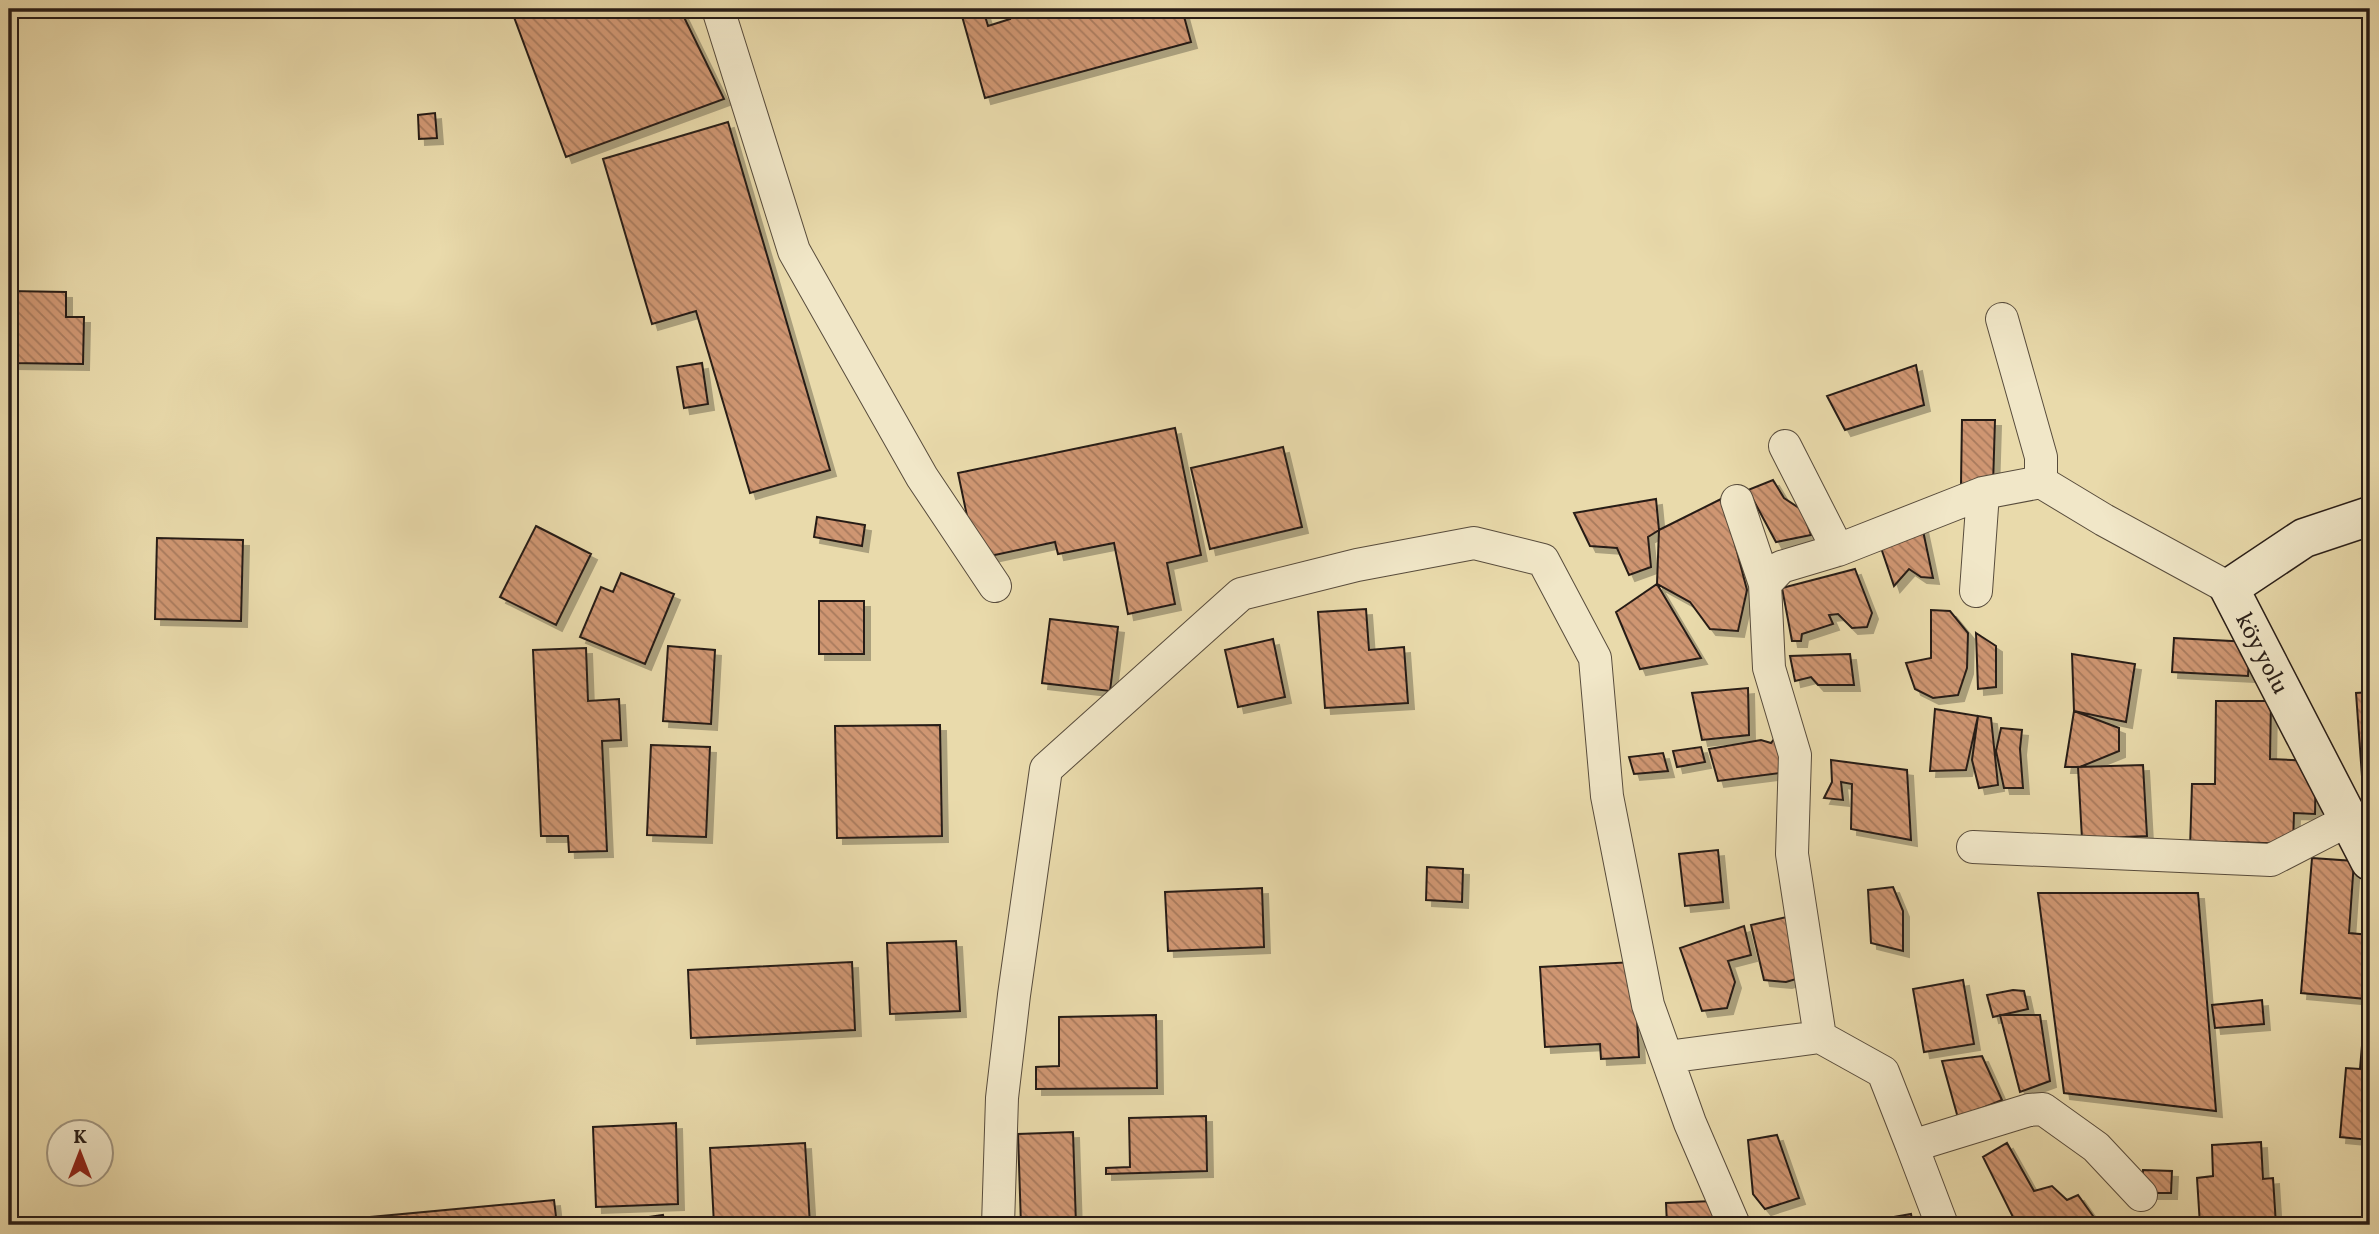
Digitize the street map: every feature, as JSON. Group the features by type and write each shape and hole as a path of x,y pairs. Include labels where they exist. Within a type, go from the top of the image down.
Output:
{"street":[{"path":"718,9 794,251 922,477 995,586"},
{"path":"2002,319 2041,457 2041,482"},
{"path":"1785,446 1838,550"},
{"path":"1765,584 1781,567 1838,550 1983,493 2041,482 2104,520 2229,588"},
{"path":"1976,591 1983,493"},
{"path":"1737,501 1765,584 1769,668 1795,755 1792,854 1820,1037"},
{"name":"köy yolu","path":"2370,516 2304,538 2229,588 2359,819 2370,862"},
{"path":"992,1224 1014,995 1046,769 1241,594 1357,565 1474,543 1542,560 1595,658 1606,796 1648,1005 1690,1124 1734,1225"},
{"path":"1973,847 2271,860 2359,819"},
{"path":"1667,1058 1820,1037 1883,1072 1942,1225"},
{"path":"1912,1146 2029,1110 2043,1109 2096,1147 2141,1195"}],"building":[{"path":"511,9 680,9 724,99 566,157"},
{"path":"960,9 983,9 988,26 1010,19 1007,9 1182,9 1191,42 985,98"},
{"path":"435,113 437,138 419,139 418,115"},
{"path":"728,122 830,470 750,493 696,311 652,324 603,159"},
{"path":"9,291 66,292 66,317 84,317 83,364 9,363"},
{"path":"702,363 708,404 684,408 677,367"},
{"path":"1916,365 1924,405 1845,430 1827,396"},
{"path":"1962,420 1995,420 1993,485 1961,484"},
{"path":"1175,428 1201,555 1167,563 1175,604 1128,614 1114,543 1058,554 1055,542 976,559 958,473"},
{"path":"1283,447 1302,527 1210,549 1191,468"},
{"path":"1773,480 1784,498 1802,510 1811,535 1776,542 1748,490"},
{"path":"1723,498 1747,590 1738,631 1710,629 1690,602 1657,584 1659,530"},
{"path":"1656,499 1659,530 1648,537 1651,567 1629,575 1617,548 1590,546 1574,513"},
{"path":"817,517 865,525 862,546 814,537"},
{"path":"536,526 591,554 556,625 500,597"},
{"path":"1922,526 1933,578 1921,577 1909,569 1894,586 1877,536"},
{"path":"157,538 243,540 241,621 155,619"},
{"path":"1855,569 1872,613 1867,627 1852,628 1838,614 1829,615 1833,624 1802,634 1801,641 1792,641 1782,588"},
{"path":"621,573 674,594 645,664 580,637 601,587 613,592"},
{"path":"1657,584 1701,658 1640,669 1616,612"},
{"path":"819,601 864,601 864,654 819,654"},
{"path":"1366,609 1369,650 1404,647 1408,703 1325,708 1318,612"},
{"path":"1931,610 1950,611 1968,633 1967,668 1958,695 1933,698 1915,689 1906,663 1931,658"},
{"path":"1050,619 1118,627 1110,691 1042,683"},
{"path":"1976,633 1996,646 1996,687 1978,689"},
{"path":"2174,638 2250,642 2248,676 2172,672"},
{"path":"1273,639 1285,697 1238,707 1225,650"},
{"path":"668,646 715,650 711,724 663,721"},
{"path":"586,648 588,701 619,699 621,740 602,741 607,851 569,852 568,836 541,836 533,650"},
{"path":"1850,654 1854,685 1818,685 1811,677 1795,681 1790,656"},
{"path":"2072,654 2135,664 2126,722 2074,711"},
{"path":"1748,688 1749,735 1702,740 1692,693"},
{"path":"2370,692 2370,803 2364,804 2356,693"},
{"path":"2216,701 2271,701 2270,759 2316,761 2315,814 2294,813 2293,844 2231,842 2230,849 2190,848 2192,784 2215,784"},
{"path":"1935,709 1978,716 1966,770 1930,771"},
{"path":"2074,711 2119,728 2119,751 2080,767 2065,767"},
{"path":"1978,716 1991,718 1998,785 1979,788 1972,760"},
{"path":"940,725 942,836 837,838 835,726"},
{"path":"2001,728 2022,730 2020,749 2023,788 2004,788 1996,751"},
{"path":"1778,734 1788,772 1718,781 1709,749 1761,740 1771,743"},
{"path":"651,745 710,747 706,837 647,835"},
{"path":"1701,747 1705,762 1677,767 1673,751"},
{"path":"1663,753 1668,771 1634,774 1629,757"},
{"path":"1831,760 1907,770 1911,840 1851,829 1852,784 1841,782 1843,800 1824,798 1832,782"},
{"path":"2143,765 2147,836 2082,839 2078,767"},
{"path":"1718,850 1723,902 1685,906 1679,854"},
{"path":"2312,858 2354,861 2349,933 2370,935 2370,1140 2340,1137 2346,1068 2360,1069 2366,999 2301,993"},
{"path":"1427,867 1463,869 1462,902 1426,900"},
{"path":"1893,887 1903,911 1903,951 1871,943 1868,890"},
{"path":"1262,888 1264,947 1168,951 1165,892"},
{"path":"2038,893 2198,893 2216,1111 2064,1093"},
{"path":"1796,915 1806,976 1786,982 1764,980 1751,925"},
{"path":"1744,926 1751,955 1728,961 1735,982 1727,1008 1702,1011 1680,948"},
{"path":"956,941 960,1011 890,1014 887,943"},
{"path":"852,962 855,1030 691,1038 688,970"},
{"path":"1634,962 1639,1057 1601,1059 1600,1044 1545,1047 1540,967"},
{"path":"1963,980 1974,1044 1924,1052 1913,989"},
{"path":"2013,990 2024,991 2028,1009 1993,1017 1987,995"},
{"path":"2262,1000 2264,1024 2215,1028 2212,1005"},
{"path":"1156,1015 1157,1088 1036,1089 1036,1067 1059,1066 1059,1017"},
{"path":"2000,1015 2040,1015 2050,1081 2020,1092"},
{"path":"1982,1056 2002,1100 1958,1118 1942,1061"},
{"path":"1206,1116 1207,1171 1106,1174 1106,1168 1130,1167 1129,1118"},
{"path":"676,1123 678,1204 596,1207 593,1127"},
{"path":"1073,1132 1076,1225 1021,1225 1018,1134"},
{"path":"1777,1135 1799,1198 1765,1209 1753,1194 1748,1140"},
{"path":"2261,1142 2263,1179 2273,1178 2276,1225 2200,1225 2197,1178 2213,1176 2212,1145"},
{"path":"805,1143 810,1225 714,1225 710,1148"},
{"path":"2007,1143 2034,1191 2052,1186 2067,1200 2078,1195 2093,1216 2094,1225 2012,1225 2016,1223 1983,1157"},
{"path":"2143,1170 2172,1171 2171,1193 2142,1193"},
{"path":"554,1200 557,1225 361,1225 360,1218"},
{"path":"1713,1201 1714,1225 1667,1225 1666,1203"},
{"path":"1911,1214 1913,1225 1849,1225"},
{"path":"663,1215 665,1225 616,1225 615,1222"}]}
